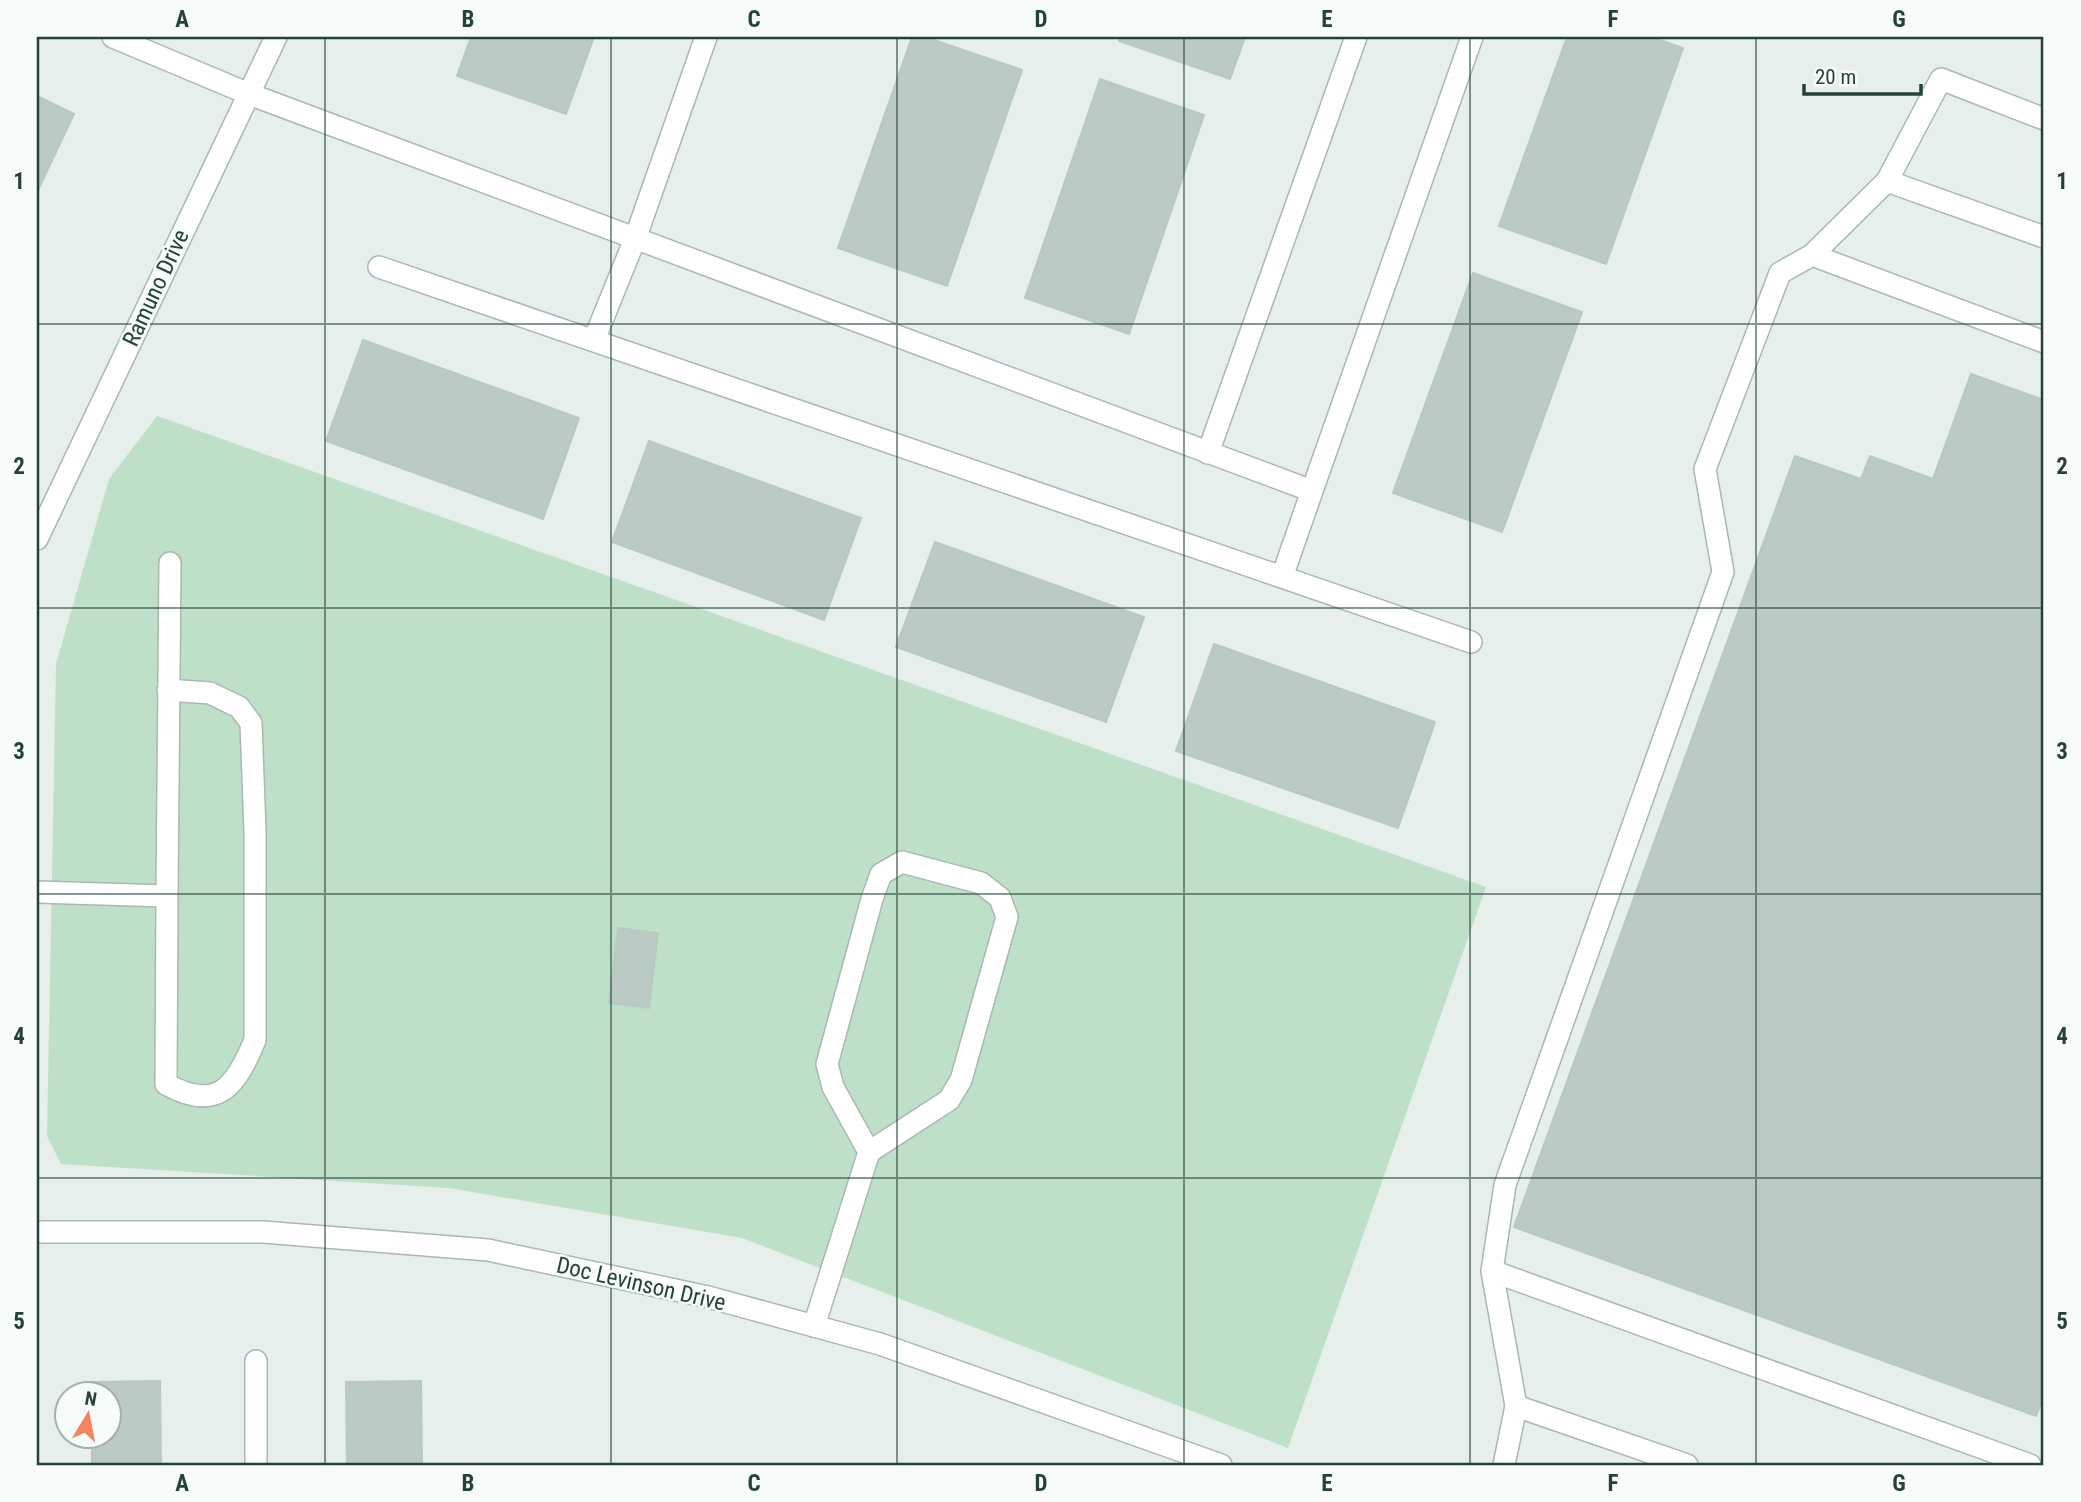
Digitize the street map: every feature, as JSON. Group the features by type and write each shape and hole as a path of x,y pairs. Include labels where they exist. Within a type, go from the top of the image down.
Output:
{"street":[{"path":"113,37 249,94 1312,491"},
{"name":"Ramuno Drive","path":"37,539 276,37"},
{"path":"594,340 635,239 706,37"},
{"path":"1209,453 1356,37"},
{"path":"1282,577 1472,37"},
{"path":"1504,1465 1516,1406 1492,1271 1505,1185 1723,572 1705,470 1780,273 1812,254 1887,181 1941,79 2044,119"},
{"path":"1887,181 2044,237"},
{"path":"1812,254 2044,342"},
{"path":"379,267 1471,642"},
{"path":"168,690 210,693 239,707 251,723 255,831 255,1040 243,1069 228,1087 210,1097 184,1093 166,1084 168,690 170,563"},
{"path":"814,1326 869,1152 949,1100 961,1080 1007,917 1000,898 981,883 902,862 881,874 827,1064 833,1087 869,1152"},
{"path":"37,892 167,896"},
{"name":"Doc Levinson Drive","path":"37,1232 263,1232 488,1250 708,1297 880,1344 1221,1465"},
{"path":"1492,1271 2030,1465"},
{"path":"256,1360 256,1465"},
{"path":"1516,1406 1687,1465"}],"green space":[{"path":"157,416 1486,887 1288,1448 742,1238 449,1188 61,1164 47,1136 56,664 109,479"}],"building":[{"path":"471,37 594,37 566,114 457,76"},
{"path":"912,37 925,37 1022,70 947,286 838,248"},
{"path":"1121,37 1245,37 1230,79 1119,41"},
{"path":"1567,37 1651,37 1683,48 1606,264 1499,226"},
{"path":"1100,79 1204,115 1129,334 1025,298"},
{"path":"37,96 74,114 37,192"},
{"path":"1473,273 1582,312 1502,532 1393,493"},
{"path":"363,340 579,418 543,519 326,441"},
{"path":"1971,374 2044,400 2044,1395 2036,1416 1514,1227 1795,456 1861,479 1870,456 1933,479"},
{"path":"649,441 861,518 824,620 612,542"},
{"path":"935,542 1144,617 1106,722 896,647"},
{"path":"1214,644 1435,722 1398,828 1176,751"},
{"path":"618,928 658,933 649,1008 609,1003"},
{"path":"160,1381 161,1465 92,1465 92,1450 122,1450 122,1382"},
{"path":"421,1381 422,1465 347,1465 346,1382"}]}
